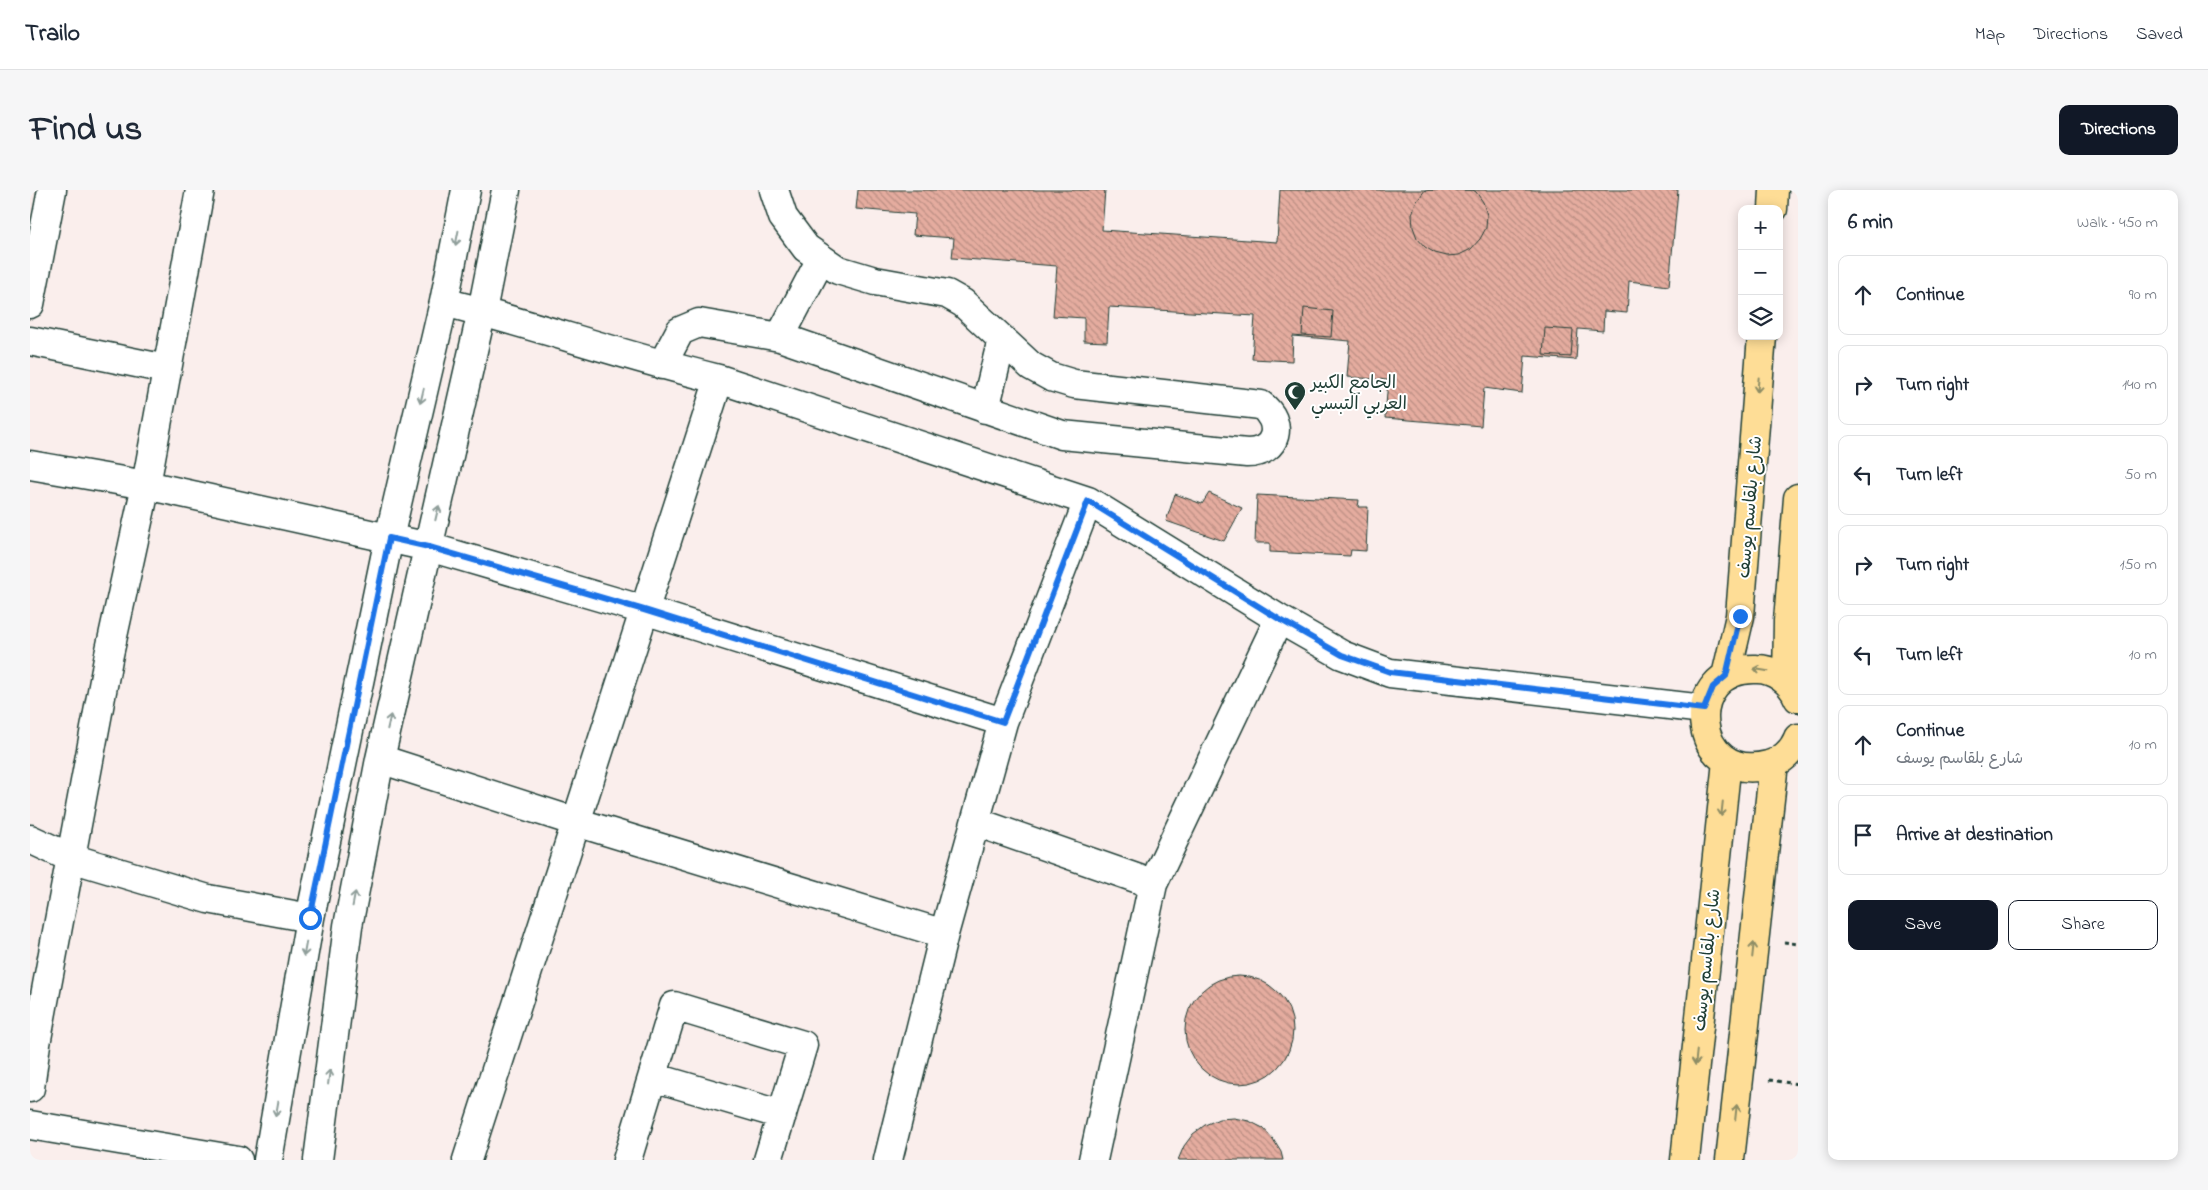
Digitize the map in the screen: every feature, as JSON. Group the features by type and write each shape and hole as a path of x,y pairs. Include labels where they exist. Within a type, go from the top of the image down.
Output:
{"main road":[{"path":"1773,205 1774,190"},
{"name":"شارع بلقاسم يوسف","path":"1726,676 1740,616 1762,340"},
{"path":"1793,690 1788,621 1798,498"},
{"path":"1793,690 1774,673 1758,668 1742,670 1726,676 1713,687 1704,709 1703,719 1706,735 1714,750 1727,761 1742,767 1758,767 1774,763 1787,754 1798,738"},
{"name":"شارع بلقاسم يوسف","path":"1685,1160 1727,761"},
{"path":"1730,1160 1774,763"}],"street":[{"path":"30,304 52,190"},
{"path":"30,1088 36,1044 108,658 146,485 200,190"},
{"path":"268,1160 310,918 389,538 444,302 466,190"},
{"path":"318,1160 348,926 380,759 482,311 506,190"},
{"path":"662,366 680,331 699,323 726,326 780,337 1062,435 1247,453 1255,453 1268,446 1275,432 1273,416 1261,405 1074,384 1051,378 1031,366 964,303 947,294 875,281 838,270 806,248 783,217 774,190"},
{"path":"780,337 821,258"},
{"path":"444,302 482,311 662,366 719,379 1088,501 1279,619 1342,655 1390,672 1704,709"},
{"path":"985,409 1002,339"},
{"path":"30,341 166,369"},
{"path":"467,1160 719,379"},
{"path":"30,465 146,485 429,547 644,610 1003,722"},
{"path":"888,1160 944,934 1003,722 1088,501"},
{"path":"1093,1160 1153,884 1279,619"},
{"path":"380,759 576,822 944,934"},
{"path":"976,822 1153,884"},
{"path":"30,839 71,858 208,899 310,918"},
{"path":"627,1160 674,1006 803,1045 768,1160"},
{"path":"653,1077 782,1115"},
{"path":"30,1125 238,1160"}],"building":[{"path":"858,190 1105,190 1102,230 1277,242 1280,190 1678,190 1669,286 1629,281 1627,313 1604,311 1603,331 1578,329 1576,360 1525,356 1522,393 1484,388 1481,426 1385,418 1388,380 1347,377 1350,341 1293,336 1292,361 1252,359 1255,316 1109,307 1107,342 1084,341 1084,318 1053,316 1057,266 952,258 954,238 913,235 915,214 856,209"},
{"path":"1425,190 1473,190 1476,192 1483,202 1487,215 1486,228 1480,239 1471,249 1459,255 1447,256 1435,253 1425,247 1417,238 1413,227 1412,215 1415,204"},
{"path":"1304,308 1333,311 1331,337 1302,335"},
{"path":"1545,328 1573,330 1571,357 1543,355"},
{"path":"1209,493 1242,508 1224,541 1166,521 1175,494 1202,504"},
{"path":"1257,495 1359,500 1358,507 1368,507 1366,551 1351,550 1350,556 1270,552 1270,543 1255,543"},
{"path":"1239,976 1260,980 1277,992 1289,1009 1293,1030 1289,1051 1277,1068 1260,1080 1239,1084 1218,1080 1201,1068 1189,1051 1185,1030 1189,1009 1201,992 1218,980"},
{"path":"1234,1118 1249,1121 1263,1128 1273,1139 1281,1152 1283,1160 1178,1160 1184,1146 1193,1134 1205,1125 1219,1119"}],"place":[{"name":"الجامع الكبير العربي التبسي","path":"1295,411"}],"route":[{"path":"310,918 389,538 429,547 644,610 1003,722 1088,501 1279,619 1342,655 1362,664 1390,672 1704,709 1713,687 1726,676 1740,616"}]}
